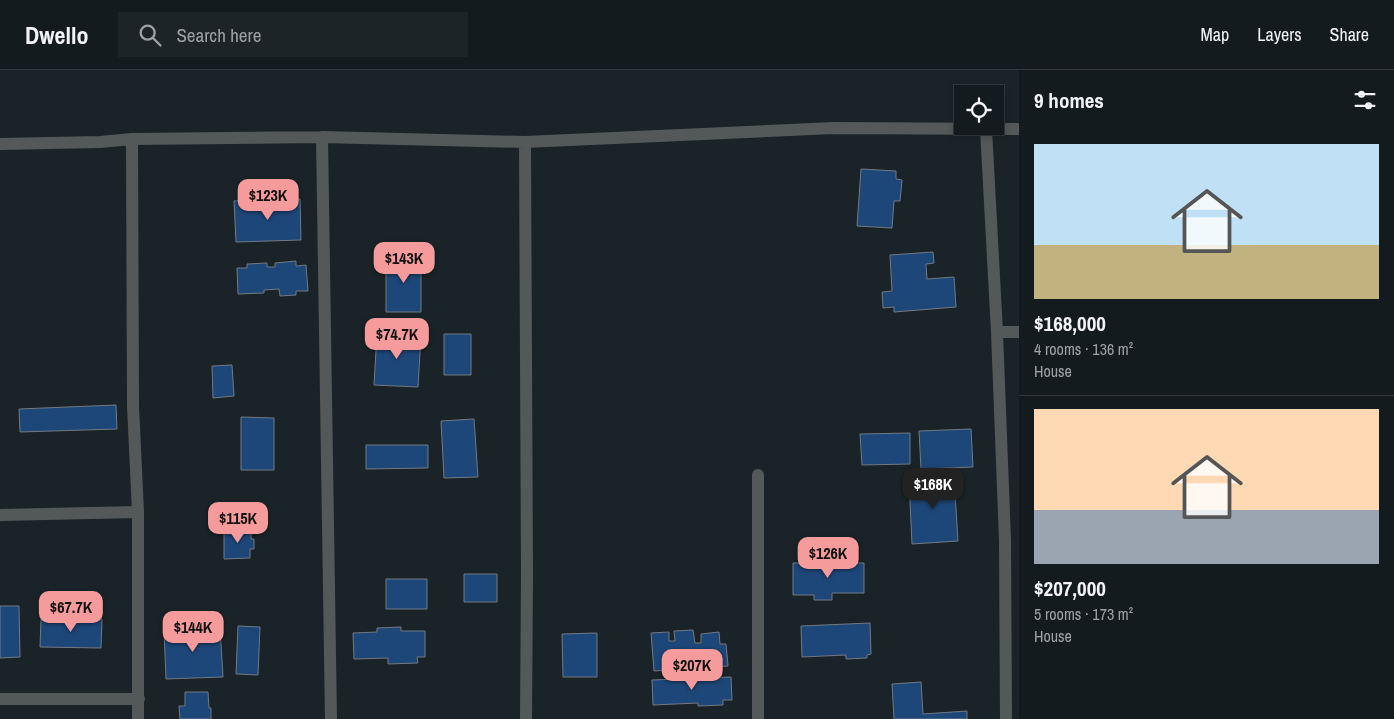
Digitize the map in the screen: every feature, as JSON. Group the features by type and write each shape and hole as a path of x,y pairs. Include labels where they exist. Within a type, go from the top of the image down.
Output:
{"street":[{"path":"0,144 100,142 132,139 322,137 525,142 834,128 954,129"},
{"path":"1004,129 1019,129"},
{"path":"986,135 1013,697 1006,719"},
{"path":"322,137 331,719"},
{"path":"132,139 133,406 138,512 138,719"},
{"path":"525,142 526,719"},
{"path":"997,332 1019,332"},
{"path":"758,475 758,719"},
{"path":"0,515 138,512"},
{"path":"0,699 139,698"}],"building":[{"path":"861,169 896,171 896,179 902,180 900,201 894,201 892,228 857,226"},
{"path":"300,199 301,240 236,242 234,201 262,200 262,210 279,210 278,200"},
{"path":"933,252 934,263 926,264 927,279 954,277 956,307 894,312 894,307 883,308 882,292 892,291 890,255"},
{"path":"421,255 421,312 386,312 386,256"},
{"path":"296,261 296,266 306,265 308,291 296,291 296,295 280,296 279,289 264,290 264,293 238,294 237,268 247,268 247,264 267,263 267,267 275,267 275,263"},
{"path":"377,333 421,336 418,387 374,385"},
{"path":"444,334 471,334 471,375 444,375"},
{"path":"232,365 234,396 213,398 212,366"},
{"path":"116,405 117,429 20,432 19,409"},
{"path":"241,417 274,418 274,470 241,470"},
{"path":"474,419 478,477 444,478 441,421"},
{"path":"971,429 973,467 921,469 919,431"},
{"path":"910,433 910,464 862,465 860,434"},
{"path":"366,445 428,445 428,468 366,469"},
{"path":"954,477 958,541 912,544 909,479"},
{"path":"251,530 251,539 254,539 254,549 250,549 250,558 224,559 224,531"},
{"path":"793,563 864,563 864,593 832,593 832,600 814,600 814,595 793,595"},
{"path":"464,574 497,574 497,602 464,602"},
{"path":"386,579 427,579 427,609 386,609"},
{"path":"0,606 19,606 20,657 0,658"},
{"path":"41,619 102,619 101,648 40,647"},
{"path":"870,623 871,654 867,655 867,658 846,659 846,655 802,657 801,626"},
{"path":"238,626 260,627 258,675 236,674"},
{"path":"220,627 223,677 166,679 164,630"},
{"path":"401,627 401,631 425,631 425,657 417,657 418,663 388,664 388,658 354,659 353,633 377,632 377,628"},
{"path":"693,630 695,643 701,643 701,634 719,632 720,644 726,644 728,666 654,671 651,633 669,632 669,641 675,641 674,631"},
{"path":"597,633 597,677 563,677 562,634"},
{"path":"731,677 732,700 723,700 723,705 698,706 698,703 653,705 652,680"},
{"path":"921,682 923,714 967,711 967,719 894,719 892,684"},
{"path":"185,692 208,692 211,719 180,719 179,706 185,706"}]}
